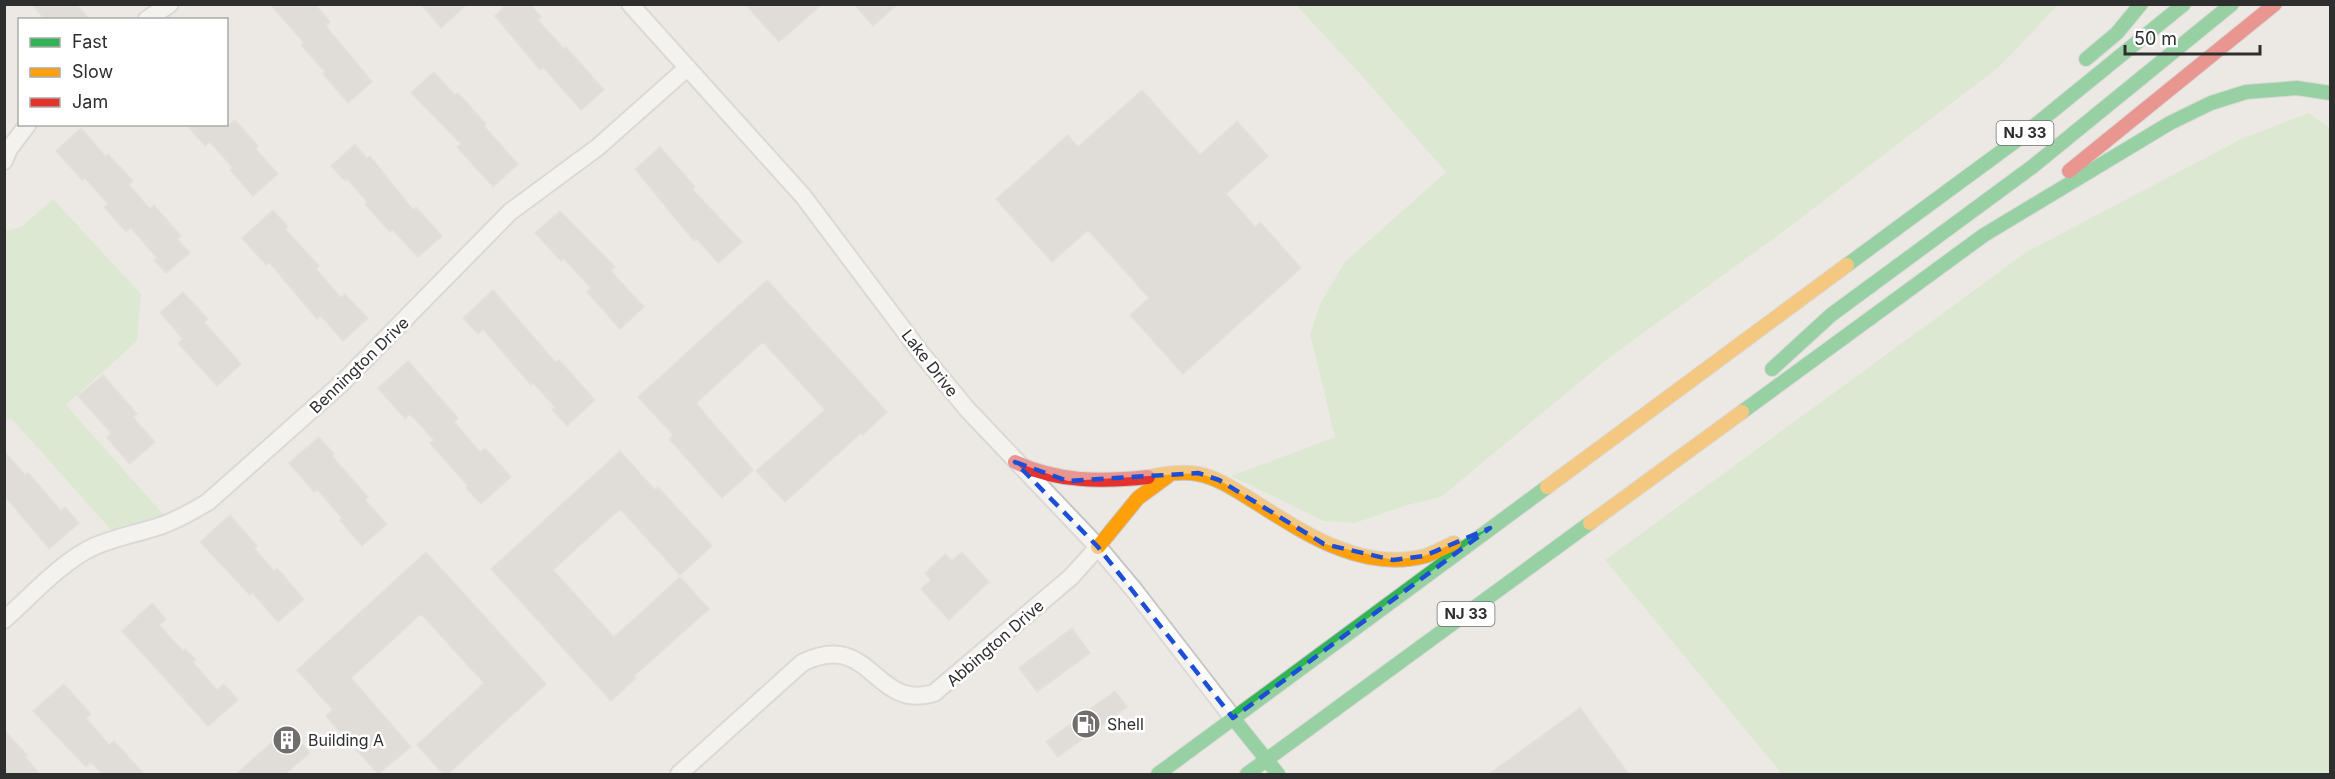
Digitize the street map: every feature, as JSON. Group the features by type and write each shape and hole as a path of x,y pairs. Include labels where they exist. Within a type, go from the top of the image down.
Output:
{"main road":[{"path":"2079,65 2117,33 2142,4"},
{"name":"NJ 33","path":"1158,774 2017,140 2184,4"},
{"path":"1664,468 1831,315 2032,167 2232,4"},
{"name":"NJ 33","path":"1247,774 1984,235 2090,155 2275,4"},
{"path":"1984,235 2170,123 2211,103 2264,89 2297,88 2331,93"},
{"path":"1861,255 1942,178"},
{"path":"1015,462 1040,474 1068,481 1143,478 1174,473 1198,474 1219,480 1324,544 1361,555 1393,560 1424,556 1490,528"},
{"path":"1098,547 1131,505 1154,483 1174,473"},
{"path":"1233,718 1278,774"}],"street":[{"path":"149,18 170,4"},
{"name":"Lake Drive","path":"630,4 803,196 921,353 967,409 1098,547 1233,718"},
{"name":"Bennington Drive","path":"4,620 68,563 91,548 120,537 162,526 186,516 208,502 343,382 510,212 598,147 687,68"},
{"path":"4,161 9,149 26,126"},
{"name":"Abbington Drive","path":"679,774 802,663 815,656 831,654 847,656 862,664 895,692 907,696 922,697 934,693 1071,577 1098,547"}],"highlighted area":[{"path":"1015,462 1068,481 1198,473 1219,480 1324,544 1393,560 1424,556 1490,528 1233,718 1098,547"}],"green space":[{"path":"1296,5 2058,5 1999,67 1780,234 1610,357 1441,497 1407,505 1355,523 1323,521 1231,476 1335,437 1310,334 1320,304 1345,262 1446,172"},
{"path":"2309,113 2330,128 2330,774 1782,774 1605,560 2028,251 2243,138"},
{"path":"53,199 141,294 137,341 66,405 164,515 112,531 11,418 5,422 5,231 21,227"}],"building":[{"path":"32,4 76,4 88,18 43,18"},
{"path":"270,4 315,4 330,22 326,26 372,82 348,103 301,45 304,43"},
{"path":"421,4 467,4 441,28"},
{"path":"507,4 530,4 541,17 538,20 564,49 566,47 604,90 581,110 543,67 540,70 495,16"},
{"path":"745,4 822,4 779,42"},
{"path":"854,4 898,4 873,26"},
{"path":"434,72 455,95 458,93 518,164 493,187 457,147 461,144 411,93"},
{"path":"1142,90 1200,155 1237,121 1268,156 1226,194 1255,227 1260,222 1301,268 1183,374 1130,315 1149,298 1088,230 1052,262 996,199 1068,135 1078,147"},
{"path":"235,120 278,174 253,196 210,142 205,146 188,126 228,126"},
{"path":"81,128 106,157 108,154 133,181 129,185 150,209 154,205 181,236 177,239 190,253 166,273 154,260 157,258 131,228 126,232 104,207 108,204 56,151"},
{"path":"355,144 367,158 370,156 413,210 416,207 442,236 418,257 393,230 390,232 347,179 345,181 331,166"},
{"path":"660,147 695,187 692,189 742,242 718,263 697,239 694,241 635,169"},
{"path":"273,210 288,227 285,229 319,266 316,269 341,298 345,294 368,318 343,341 321,316 317,319 269,262 266,265 242,238"},
{"path":"560,211 615,267 611,271 644,307 620,329 587,292 591,288 535,233"},
{"path":"767,280 887,412 785,502 756,471 825,410 763,342 696,403 753,470 722,498 669,439 673,435 638,397"},
{"path":"493,290 556,363 559,360 595,400 567,426 552,410 555,407 533,383 531,385 483,329 478,334 463,318"},
{"path":"183,292 208,319 204,322 241,364 217,386 178,343 183,339 160,313"},
{"path":"408,361 458,418 454,422 480,452 485,448 511,477 481,504 430,443 434,440 410,414 405,419 378,388"},
{"path":"103,375 137,414 133,417 155,442 130,464 107,438 111,433 78,396"},
{"path":"319,437 334,454 332,456 368,497 365,500 387,524 362,546 317,489 314,492 289,463"},
{"path":"4,451 25,475 28,472 61,511 65,507 79,523 49,549 4,495"},
{"path":"620,451 655,490 658,487 712,546 680,575 620,509 553,570 614,637 680,577 709,609 634,676 636,678 611,701 491,569"},
{"path":"230,515 257,546 254,548 274,571 277,568 304,599 278,622 252,592 250,595 200,542"},
{"path":"426,552 546,684 448,774 443,774 417,745 484,683 421,614 351,678 411,747 378,774 326,716 333,710 297,670"},
{"path":"962,552 989,582 949,620 921,589 931,580 925,573 945,554 952,561"},
{"path":"152,603 166,619 159,625 183,651 185,649 196,660 193,662 217,690 224,684 238,700 208,726 122,631"},
{"path":"1072,628 1090,653 1037,692 1019,668"},
{"path":"64,684 91,714 86,718 109,745 114,741 144,774 102,774 91,762 86,767 33,711"},
{"name":"Shell","path":"1115,691 1127,707 1058,757 1046,742"},
{"path":"1580,708 1629,774 1489,774"},
{"name":"Building A","path":"288,728 310,753 285,774 236,774"},
{"path":"4,730 27,755 25,757 40,774 4,774"}],"traffic: fast":[{"path":"2086,59 2117,33 2141,4"},
{"path":"1847,265 2017,140 2184,4"},
{"path":"1772,369 1831,315 2032,167 2232,4"},
{"path":"1742,412 1984,235 2170,123 2211,103 2246,92 2297,88 2330,93"},
{"path":"1158,774 1547,487"},
{"path":"1247,774 1590,523"},
{"path":"1233,718 1278,774"}],"traffic: slow":[{"path":"1547,487 1847,265"},
{"path":"1590,523 1742,412"},
{"path":"1148,477 1185,473 1213,479 1235,489 1315,537 1336,547 1379,559 1402,560 1425,556 1454,543"},
{"path":"1098,547 1138,498 1168,476"}],"traffic: jam":[{"path":"2069,171 2275,4"},
{"path":"1015,462 1031,469 1080,479 1113,480 1148,477"}],"place":[{"name":"Shell","path":"1086,724"},
{"name":"Building A","path":"287,740"}]}
